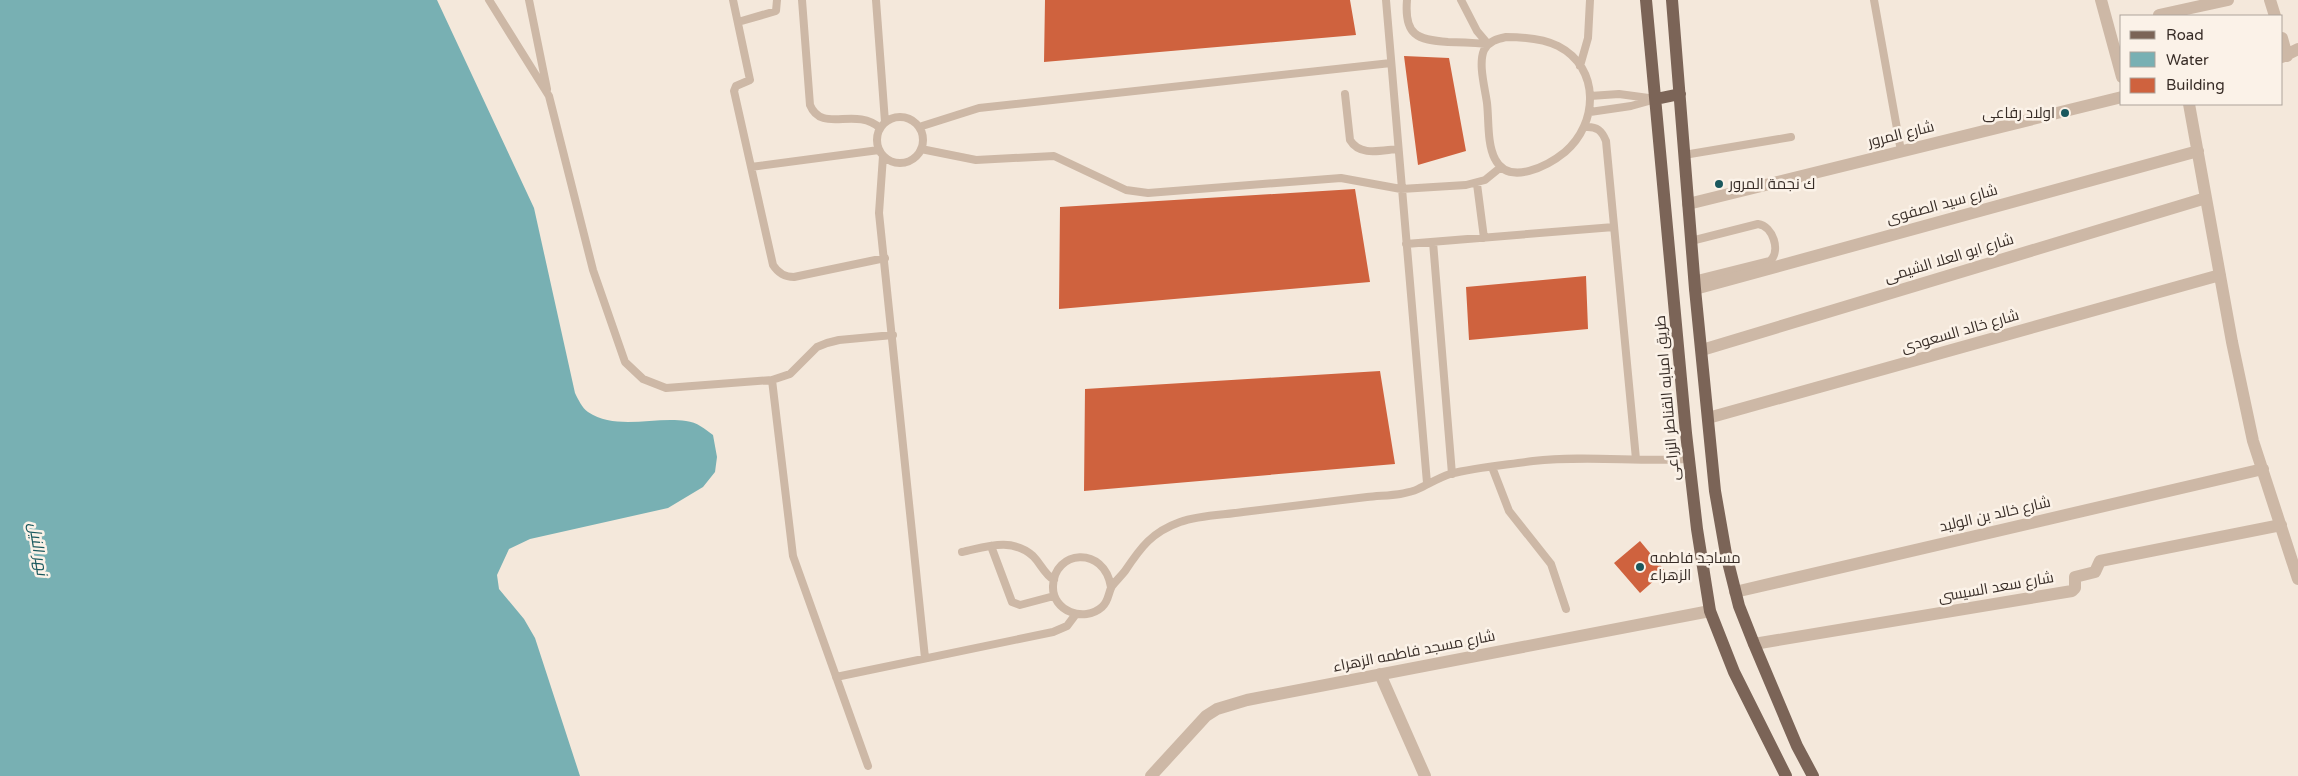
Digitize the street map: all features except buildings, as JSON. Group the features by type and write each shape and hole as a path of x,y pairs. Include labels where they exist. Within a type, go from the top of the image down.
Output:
{"main road":[{"name":"طريق امبابه القناطر الزراعى","path":"1646,0 1696,529 1710,611 1734,672 1786,776"},
{"path":"1672,0 1694,284 1715,490 1726,554 1735,592 1754,644 1796,746 1813,776"},
{"path":"1656,99 1680,94"}],"street":[{"path":"2101,0 2120,70"},
{"path":"2163,15 2228,0"},
{"path":"2270,0 2275,15"},
{"path":"2283,40 2289,54"},
{"name":"شارع المرور","path":"1688,204 2120,96"},
{"path":"2190,105 2220,275 2253,441 2298,579"},
{"name":"شارع سيد الصفوى","path":"1694,284 2198,152"},
{"name":"شارع ابو العلا الشيمى","path":"1702,350 2206,198"},
{"name":"شارع خالد السعودى","path":"1708,418 2220,275"},
{"name":"شارع خالد بن الوليد","path":"1735,592 2263,469"},
{"name":"شارع سعد السيسى","path":"1754,644 2072,591 2075,588 2075,577 2095,572 2100,561 2281,525"},
{"name":"شارع مسجد فاطمه الزهراء","path":"1151,776 1206,716 1217,710 1247,700 1710,611"},
{"path":"1380,674 1425,776"}],"lane":[{"path":"489,0 549,96"},
{"path":"530,0 549,96 593,270 625,362 643,379 666,388 772,380 790,374 817,346 839,340 893,335"},
{"path":"733,0 750,80 736,86 734,91 773,265 782,274 794,277 885,258"},
{"path":"738,22 776,11 777,0"},
{"path":"802,0 810,105 813,111 823,119 860,118 883,125"},
{"path":"876,0 883,125 877,142 881,153 880,213 925,658"},
{"path":"1386,0 1427,484"},
{"path":"1407,0 1409,26 1417,37 1430,41 1488,44 1496,39 1506,37 1542,40 1558,46 1580,66 1587,80 1590,112 1585,127 1577,140 1552,163 1534,170 1516,172 1501,167 1492,153 1482,59 1488,44"},
{"path":"1460,0 1467,17 1488,44"},
{"path":"1580,66 1588,38 1590,0"},
{"path":"1874,0 1901,151"},
{"path":"919,127 979,108 1391,63"},
{"path":"1345,94 1350,140 1354,146 1364,151 1398,149"},
{"path":"1590,96 1631,94 1656,99"},
{"path":"1590,112 1631,106 1656,99"},
{"path":"881,153 889,161 904,163 917,156 922,149 922,134 919,127 907,118 892,118 883,125"},
{"path":"1585,127 1592,126 1599,129 1606,141 1636,459"},
{"path":"1684,155 1791,137"},
{"path":"922,149 976,160 1054,156 1136,193 1341,178 1401,189 1477,184 1501,167"},
{"path":"751,167 881,153"},
{"path":"1477,184 1484,238"},
{"path":"1691,241 1758,224 1769,230 1776,249 1776,254 1770,262 1694,284"},
{"path":"1406,244 1614,226"},
{"path":"1433,242 1452,474"},
{"path":"772,380 793,556 868,766"},
{"path":"1111,587 1124,572 1138,550 1151,537 1182,521 1408,492 1452,474 1546,460 1689,459"},
{"path":"1492,467 1509,511 1551,564 1566,609"},
{"path":"962,552 1003,544 1026,551 1054,580"},
{"path":"991,546 1012,602 1020,605 1054,596"},
{"path":"1086,557 1096,560 1110,576 1111,587 1109,597 1104,606 1096,612 1086,615 1067,611 1054,596 1054,580 1058,570 1065,562 1075,558 1086,557"},
{"path":"836,677 1053,632 1067,626 1076,614"}],"water":[{"name":"نهر النيل","path":"0,0 437,0 534,208 575,393 580,403 588,412 599,418 611,421 686,421 697,424 713,435 717,457 715,472 703,487 668,508 530,539 509,549 497,575 499,589 524,619 535,638 580,776 0,776"}],"place":[{"name":"اولاد رفاعى","path":"2065,113"},
{"name":"ك نجمة المرور","path":"1719,184"},
{"name":"مساجد فاطمه الزهراء","path":"1640,567"}]}
